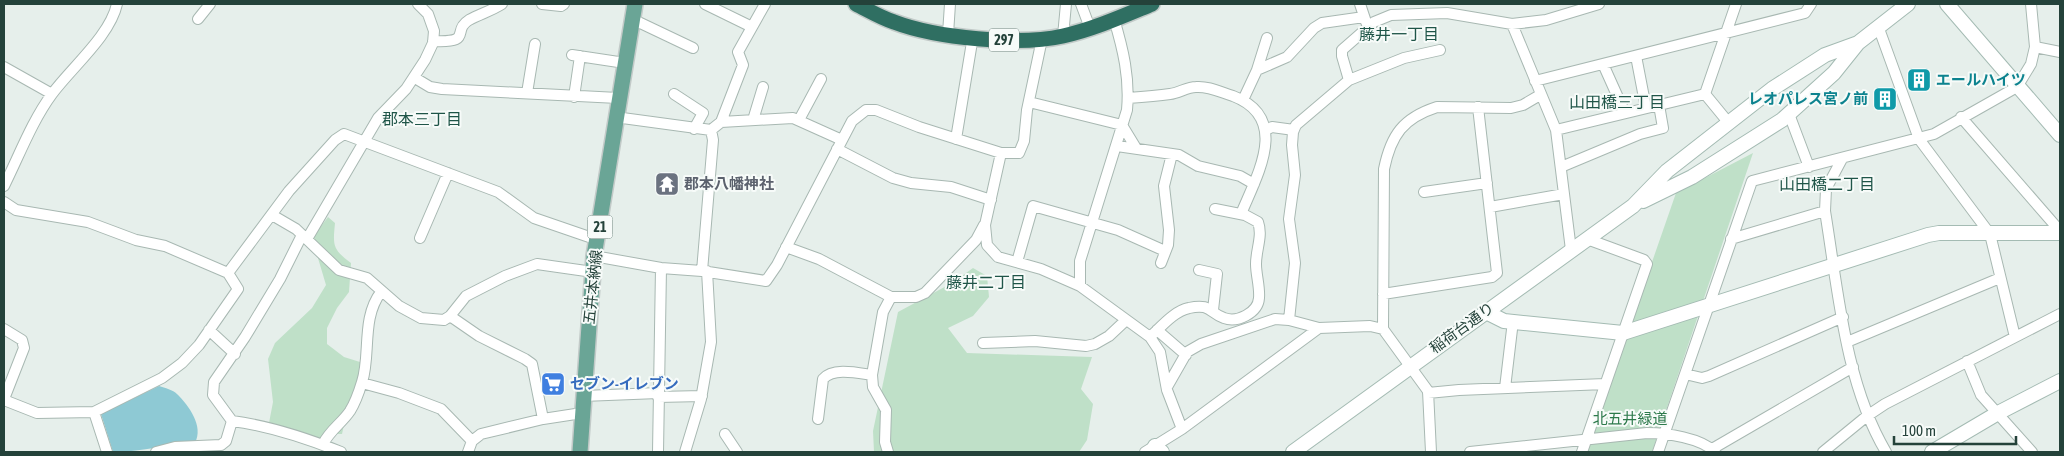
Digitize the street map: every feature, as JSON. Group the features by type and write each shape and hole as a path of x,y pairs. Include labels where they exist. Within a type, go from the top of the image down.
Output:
{"highway":[{"name":"297","path":"856,4 895,23 948,34 1003,40 1042,39 1063,36 1114,19 1135,7 1152,4"}],"main road":[{"name":"五井本納線","path":"580,452 594,256 598,240 618,98 635,4"}],"street":[{"path":"4,186 52,94 98,39 110,20 116,4"},
{"path":"198,19 210,4"},
{"path":"341,452 258,424 232,421 213,395 212,389 220,370 234,354 378,118 415,78 433,41 433,25 428,14 418,4"},
{"path":"433,41 452,42 460,38 467,21 502,4"},
{"path":"542,4 561,6 564,4"},
{"path":"705,4 752,27"},
{"path":"615,117 712,130 721,122 743,65 738,52 765,4"},
{"path":"948,34 950,4"},
{"path":"1063,36 1066,4"},
{"path":"1081,4 1090,28"},
{"path":"1360,4 1369,27"},
{"path":"1349,80 1342,50 1369,27 1391,15 1447,13 1512,24 1546,20 1599,4"},
{"path":"1705,94 1736,4"},
{"path":"1535,81 1805,13 1811,4"},
{"name":"稲荷台通り","path":"1633,206 1692,177 1737,150 1789,114 1834,73 1858,43 1908,4"},
{"path":"1947,4 2060,135"},
{"path":"1658,452 1752,181 1842,160 1934,134 2017,87 2031,64 2035,47 2031,4"},
{"path":"1258,70 1287,57 1314,28 1322,23 1364,17"},
{"path":"632,19 692,48"},
{"path":"1080,286 1080,261 1117,146 1128,98 1124,50 1114,19"},
{"path":"1512,24 1556,130 1571,250"},
{"path":"1878,26 1918,139 1990,234 2014,337"},
{"path":"956,139 973,36"},
{"path":"1243,100 1258,70 1267,38"},
{"path":"594,256 661,268 705,271 766,281 786,247 852,121 866,110 876,110 1001,153 1019,153 1022,149 1029,102 1042,39"},
{"name":"稲荷台通り","path":"1293,452 1633,206 1667,172 1772,89 1825,55 1858,43"},
{"path":"526,94 535,44"},
{"path":"2035,47 2060,52"},
{"path":"1289,320 1296,263 1289,219 1295,175 1292,145 1296,125 1349,80 1404,58 1440,50"},
{"path":"574,97 576,55 625,63"},
{"path":"1636,56 1646,108"},
{"path":"1603,64 1625,113"},
{"path":"4,67 52,94"},
{"path":"415,78 430,87 442,89 618,98"},
{"path":"799,120 821,79"},
{"path":"753,120 763,87"},
{"path":"1128,98 1172,94 1193,87 1207,87 1243,100 1254,109 1266,130 1263,157 1241,214"},
{"path":"674,94 700,109 703,113 694,129"},
{"path":"1556,130 1705,94"},
{"path":"1705,94 1728,122"},
{"path":"1431,452 1428,393 1383,329 1384,169 1388,147 1398,130 1413,118 1428,110 1438,107 1511,108 1523,105 1540,95"},
{"path":"1029,102 1122,125 1136,148"},
{"path":"1561,167 1640,134 1663,128 1659,105"},
{"path":"1384,294 1492,277 1497,273 1478,107"},
{"path":"1789,114 1809,167"},
{"path":"1961,117 2060,232"},
{"path":"721,122 799,120 893,178 912,183 951,187 991,200"},
{"path":"1266,130 1272,127 1294,130"},
{"path":"686,452 702,396 711,342 705,271 712,130"},
{"path":"228,274 288,191 340,135 344,134 498,192 534,218 598,240"},
{"path":"1117,146 1172,154 1198,166 1240,176 1254,184"},
{"path":"1001,153 985,225 985,240 991,252 998,257 1018,262 1080,286 1125,321 1154,334 1186,355"},
{"path":"1161,263 1168,230 1164,186 1172,154"},
{"path":"1842,160 1826,189 1824,212 1853,366 1867,416 1886,452"},
{"path":"420,238 448,173"},
{"path":"1424,192 1487,183"},
{"path":"1490,207 1564,194"},
{"path":"4,202 16,210 88,222 136,240 165,246 228,274 238,289 210,330 182,363 162,378 94,412 36,413 4,400 24,348 22,340 4,329"},
{"path":"1018,262 1033,206 1118,230 1165,251"},
{"path":"1154,334 1172,317 1188,308 1201,307 1213,310 1223,318 1228,319 1250,315 1258,304 1256,263 1260,228 1254,219 1241,214 1215,209"},
{"path":"1731,239 1824,212"},
{"path":"272,214 284,220 305,237 339,270 367,278 381,292 421,318 437,320 450,316 466,296 528,267 547,264 593,272"},
{"path":"786,247 819,259 891,297 916,297 925,293 976,240 985,225"},
{"path":"1486,312 1504,320 1623,333 1928,235 2060,232"},
{"path":"1582,452 1647,264 1644,260 1587,239"},
{"path":"658,452 661,268"},
{"path":"1199,270 1217,274 1213,310"},
{"path":"1848,342 2000,278"},
{"path":"326,448 330,431 349,412 362,383 367,363 365,344 376,298 381,292"},
{"path":"888,452 885,442 886,410 873,387 872,375 883,312 891,297"},
{"path":"1823,452 1867,416 1967,361 2060,314"},
{"path":"450,316 479,336 532,364 543,419"},
{"path":"1684,374 1702,378 1709,376 1843,317"},
{"path":"1166,387 1186,355 1201,344 1275,319 1289,320 1319,328 1370,326 1383,329"},
{"path":"983,343 1035,341 1086,346 1095,344 1109,336 1125,321"},
{"path":"1504,388 1512,321"},
{"path":"1154,450 1319,328"},
{"path":"210,330 234,354"},
{"path":"1154,334 1160,352 1166,387 1182,429"},
{"path":"1967,361 1981,395 2032,452"},
{"path":"1470,452 1647,433 1665,433 1712,451 1853,366"},
{"path":"818,418 823,379 827,374 842,372 872,375"},
{"path":"1932,452 1998,413 2060,382"},
{"path":"362,383 399,393 441,409 472,441"},
{"path":"1428,393 1605,384"},
{"path":"583,396 702,396"},
{"path":"94,412 107,452"},
{"path":"468,452 472,441 481,434 543,419 582,413"},
{"path":"156,452 175,447 221,445 226,441 232,421"},
{"path":"725,434 737,452"}],"green space":[{"name":"北五井緑道","path":"1753,153 1652,452 1586,452 1676,193"},
{"path":"328,217 335,223 334,242 337,250 351,263 349,292 337,308 327,328 327,344 344,357 360,362 363,370 348,407 342,434 324,434 319,439 269,423 273,402 268,359 275,343 312,308 326,285 312,238"},
{"path":"973,268 987,276 989,297 973,316 948,328 967,353 1092,357 1081,389 1093,404 1087,440 1079,452 874,452 873,431 898,312 952,283"}],"water":[{"path":"159,386 175,393 190,410 198,430 195,443 113,452 101,414"}],"place":[{"name":"エールハイツ","path":"1919,80"},
{"name":"レオパレス宮ノ前","path":"1885,99"},
{"name":"郡本八幡神社","path":"667,184"},
{"name":"セブン-イレブン","path":"553,384"}],"district":[{"name":"藤井一丁目","path":"1399,34"},
{"name":"山田橋三丁目","path":"1617,102"},
{"name":"郡本三丁目","path":"422,119"},
{"name":"山田橋二丁目","path":"1827,184"},
{"name":"藤井二丁目","path":"986,282"}]}
